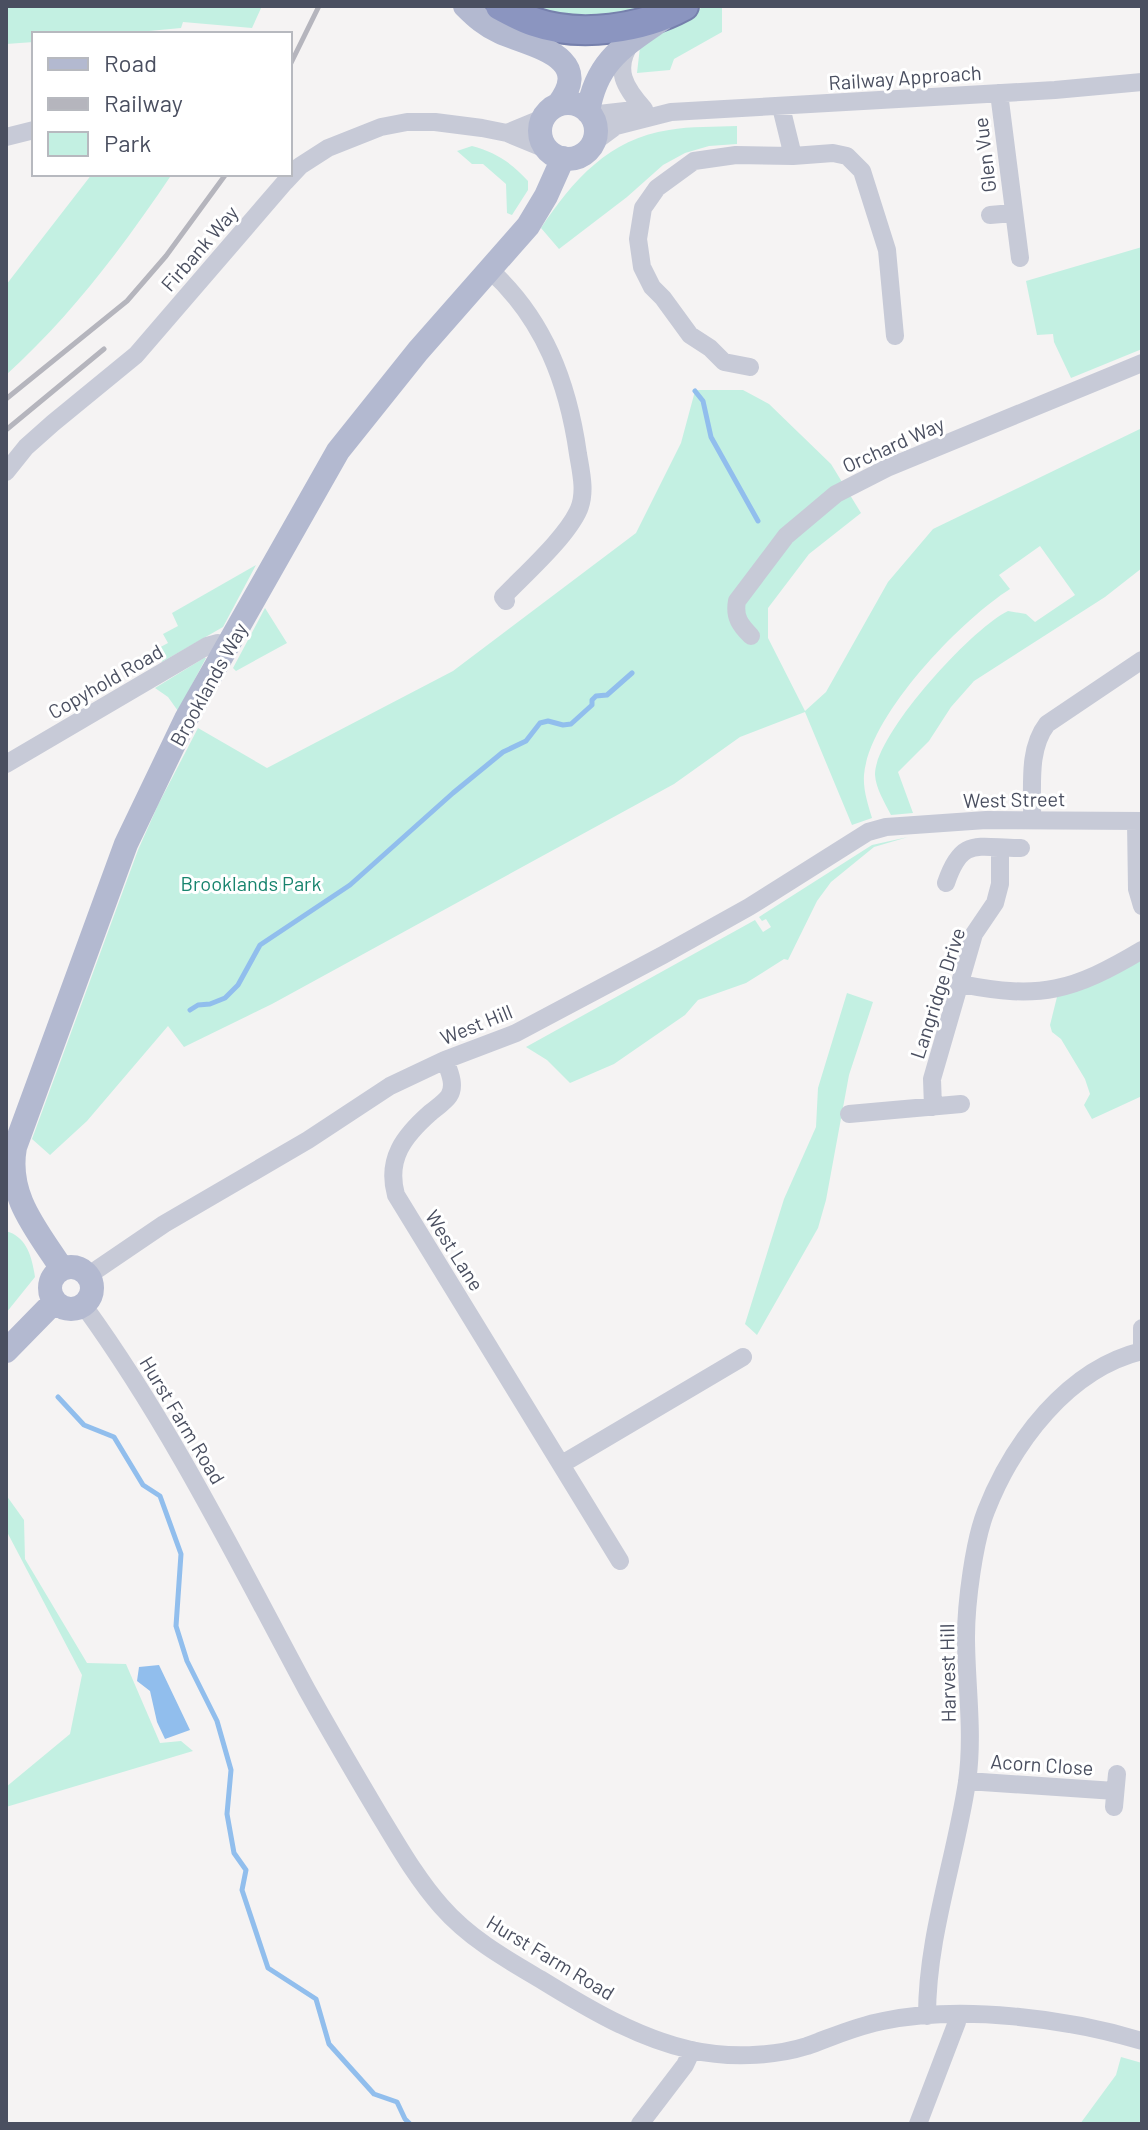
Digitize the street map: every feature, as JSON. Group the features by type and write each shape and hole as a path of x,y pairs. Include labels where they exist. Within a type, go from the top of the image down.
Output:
{"highway":[{"path":"500,6 537,23 572,29 636,24 680,8"}],"main road":[{"path":"465,6 498,32 545,48 559,57 568,75 567,90 550,112 541,139 556,154 580,156 593,143 595,129 589,114 590,99 604,66 635,38 680,8"},
{"path":"550,112 574,104 589,114"},
{"name":"Brooklands Way","path":"62,1269 13,1203 11,1166 15,1147 126,844 186,719 338,451 376,401 528,226 546,196 556,154"},
{"path":"72,1267 89,1275 93,1286 91,1297 84,1306 74,1310 63,1309 54,1302 50,1290 53,1278 62,1269 72,1267"},
{"path":"6,1351 54,1302"}],"street":[{"path":"635,38 623,57 622,74 625,85 644,109"},
{"name":"Railway Approach","path":"589,114 644,109 671,112 781,107 1142,82"},
{"name":"Glen Vue","path":"999,93 1020,258"},
{"path":"781,107 793,156"},
{"path":"507,133 550,112"},
{"name":"Railway Approach","path":"593,143 616,126 671,112"},
{"name":"Firbank Way","path":"292,175 318,153 352,137 407,122 435,122 507,133 556,154"},
{"path":"6,137 32,130"},
{"path":"750,367 724,362 680,324 647,278 639,254 639,223 643,208 657,188 694,161 736,155 833,153 847,156 862,171 887,250 895,336"},
{"name":"Firbank Way","path":"6,472 26,447 136,355 291,176"},
{"name":"Glen Vue","path":"990,215 1013,213"},
{"path":"490,270 515,292 556,364 574,426 583,489 581,505 573,522 503,597 506,601"},
{"name":"Orchard Way","path":"751,636 738,622 735,612 737,601 786,536 836,494 887,468 1142,363"},
{"name":"Copyhold Road","path":"6,764 207,646 218,643 228,647"},
{"path":"1032,820 1037,736 1047,724 1142,660"},
{"name":"West Street","path":"886,827 972,821 1139,821"},
{"path":"1139,821 1137,889 1142,906"},
{"name":"West Hill","path":"89,1275 190,1208 308,1140 390,1086 445,1060 516,1033 749,907 853,840 886,827"},
{"path":"946,883 953,861 960,852 974,847 1021,848"},
{"name":"Langridge Drive","path":"933,1107 932,1079 974,934 995,903 1000,884 1000,848"},
{"path":"961,984 1004,992 1054,989 1104,972 1142,950"},
{"name":"West Lane","path":"445,1060 453,1082 450,1096 408,1133 398,1149 392,1180 396,1195 620,1561"},
{"path":"849,1114 961,1104"},
{"name":"Hurst Farm Road","path":"84,1306 192,1476 335,1742 416,1874 442,1908 478,1942 628,2029 692,2050 769,2054 803,2047 883,2021 927,2016 995,2016 1055,2022 1142,2041"},
{"path":"1142,1328 1142,1351"},
{"name":"Harvest Hill","path":"927,2016 927,1981 967,1781 971,1709 966,1635 972,1575 985,1513 1008,1465 1039,1421 1092,1372 1122,1356 1142,1351"},
{"path":"562,1464 743,1357"},
{"name":"Acorn Close","path":"967,1781 1115,1791"},
{"path":"918,2124 957,2022 955,2016"},
{"path":"640,2124 685,2065 692,2050"}],"green space":[{"path":"6,6 262,6 252,28 183,22 181,28 138,32 32,32 32,42 6,44"},
{"path":"517,6 659,6 587,22"},
{"path":"705,6 722,6 722,32 674,59 670,70 637,73 640,47 667,26"},
{"path":"737,126 737,144 709,146 685,153 663,165 559,249 541,228 566,194 594,164 628,142 677,129"},
{"path":"472,146 503,159 528,181 528,190 512,215 507,213 506,184 483,164 472,164 457,151"},
{"path":"90,176 171,176 95,280 6,375 6,285"},
{"path":"1142,247 1142,349 1071,378 1053,334 1037,335 1026,281"},
{"name":"Brooklands Park","path":"743,390 769,404 831,464 861,513 809,554 768,608 768,638 805,711 826,692 888,582 933,529 1142,428 1142,568 1105,597 974,681 951,707 929,741 898,772 913,813 891,815 876,780 879,757 890,735 928,684 992,621 1008,611 1026,614 1035,622 1075,595 1040,546 999,575 1010,589 967,623 920,671 882,725 870,751 864,775 872,818 852,825 805,712 740,737 674,784 272,1004 184,1047 168,1026 87,1121 50,1155 32,1139 138,850 198,728 267,768 453,671 636,533 681,443 695,391"},
{"path":"256,565 223,627 162,662 155,650 168,643 163,634 178,626 172,613"},
{"path":"265,608 287,643 236,671 233,668"},
{"path":"204,658 178,711 168,697 155,688"},
{"path":"908,837 874,847 831,882 817,901 788,960 784,959 746,983 698,1000 685,1015 614,1064 570,1083 547,1060 526,1047 755,920 763,932 771,927 766,919 762,921 759,917 872,845"},
{"path":"1142,960 1142,1096 1092,1119 1084,1105 1090,1094 1085,1079 1061,1039 1052,1032 1050,1025 1057,997 1080,990"},
{"path":"847,993 873,1002 849,1075 826,1200 818,1228 757,1335 745,1324 784,1199 816,1127 818,1088"},
{"path":"6,1231 24,1243 35,1277 6,1313"},
{"path":"6,1495 24,1520 25,1559 87,1663 126,1664 160,1743 181,1741 193,1751 6,1807 6,1787 70,1734 82,1675 6,1530"},
{"path":"1121,2057 1142,2063 1142,2124 1080,2124 1116,2075"}],"water":[{"path":"159,1665 190,1730 165,1739 157,1722 150,1691 137,1681 139,1667"}],"waterway":[{"path":"695,391 703,401 711,437 758,521"},
{"path":"190,1010 225,998 238,985 260,945 350,885 503,752 526,741 540,723 571,724 592,705 596,696 607,695 632,673"},
{"path":"58,1397 84,1425 114,1437 143,1485 160,1496 181,1554 176,1626 187,1661 217,1721 231,1770 227,1814 234,1853 246,1870 242,1890 268,1968 316,1999 329,2044 374,2094 397,2102 410,2124"}],"railway":[{"path":"292,61 319,6"},
{"path":"6,399 127,301 166,256 225,176"},
{"path":"6,430 104,349"}]}
